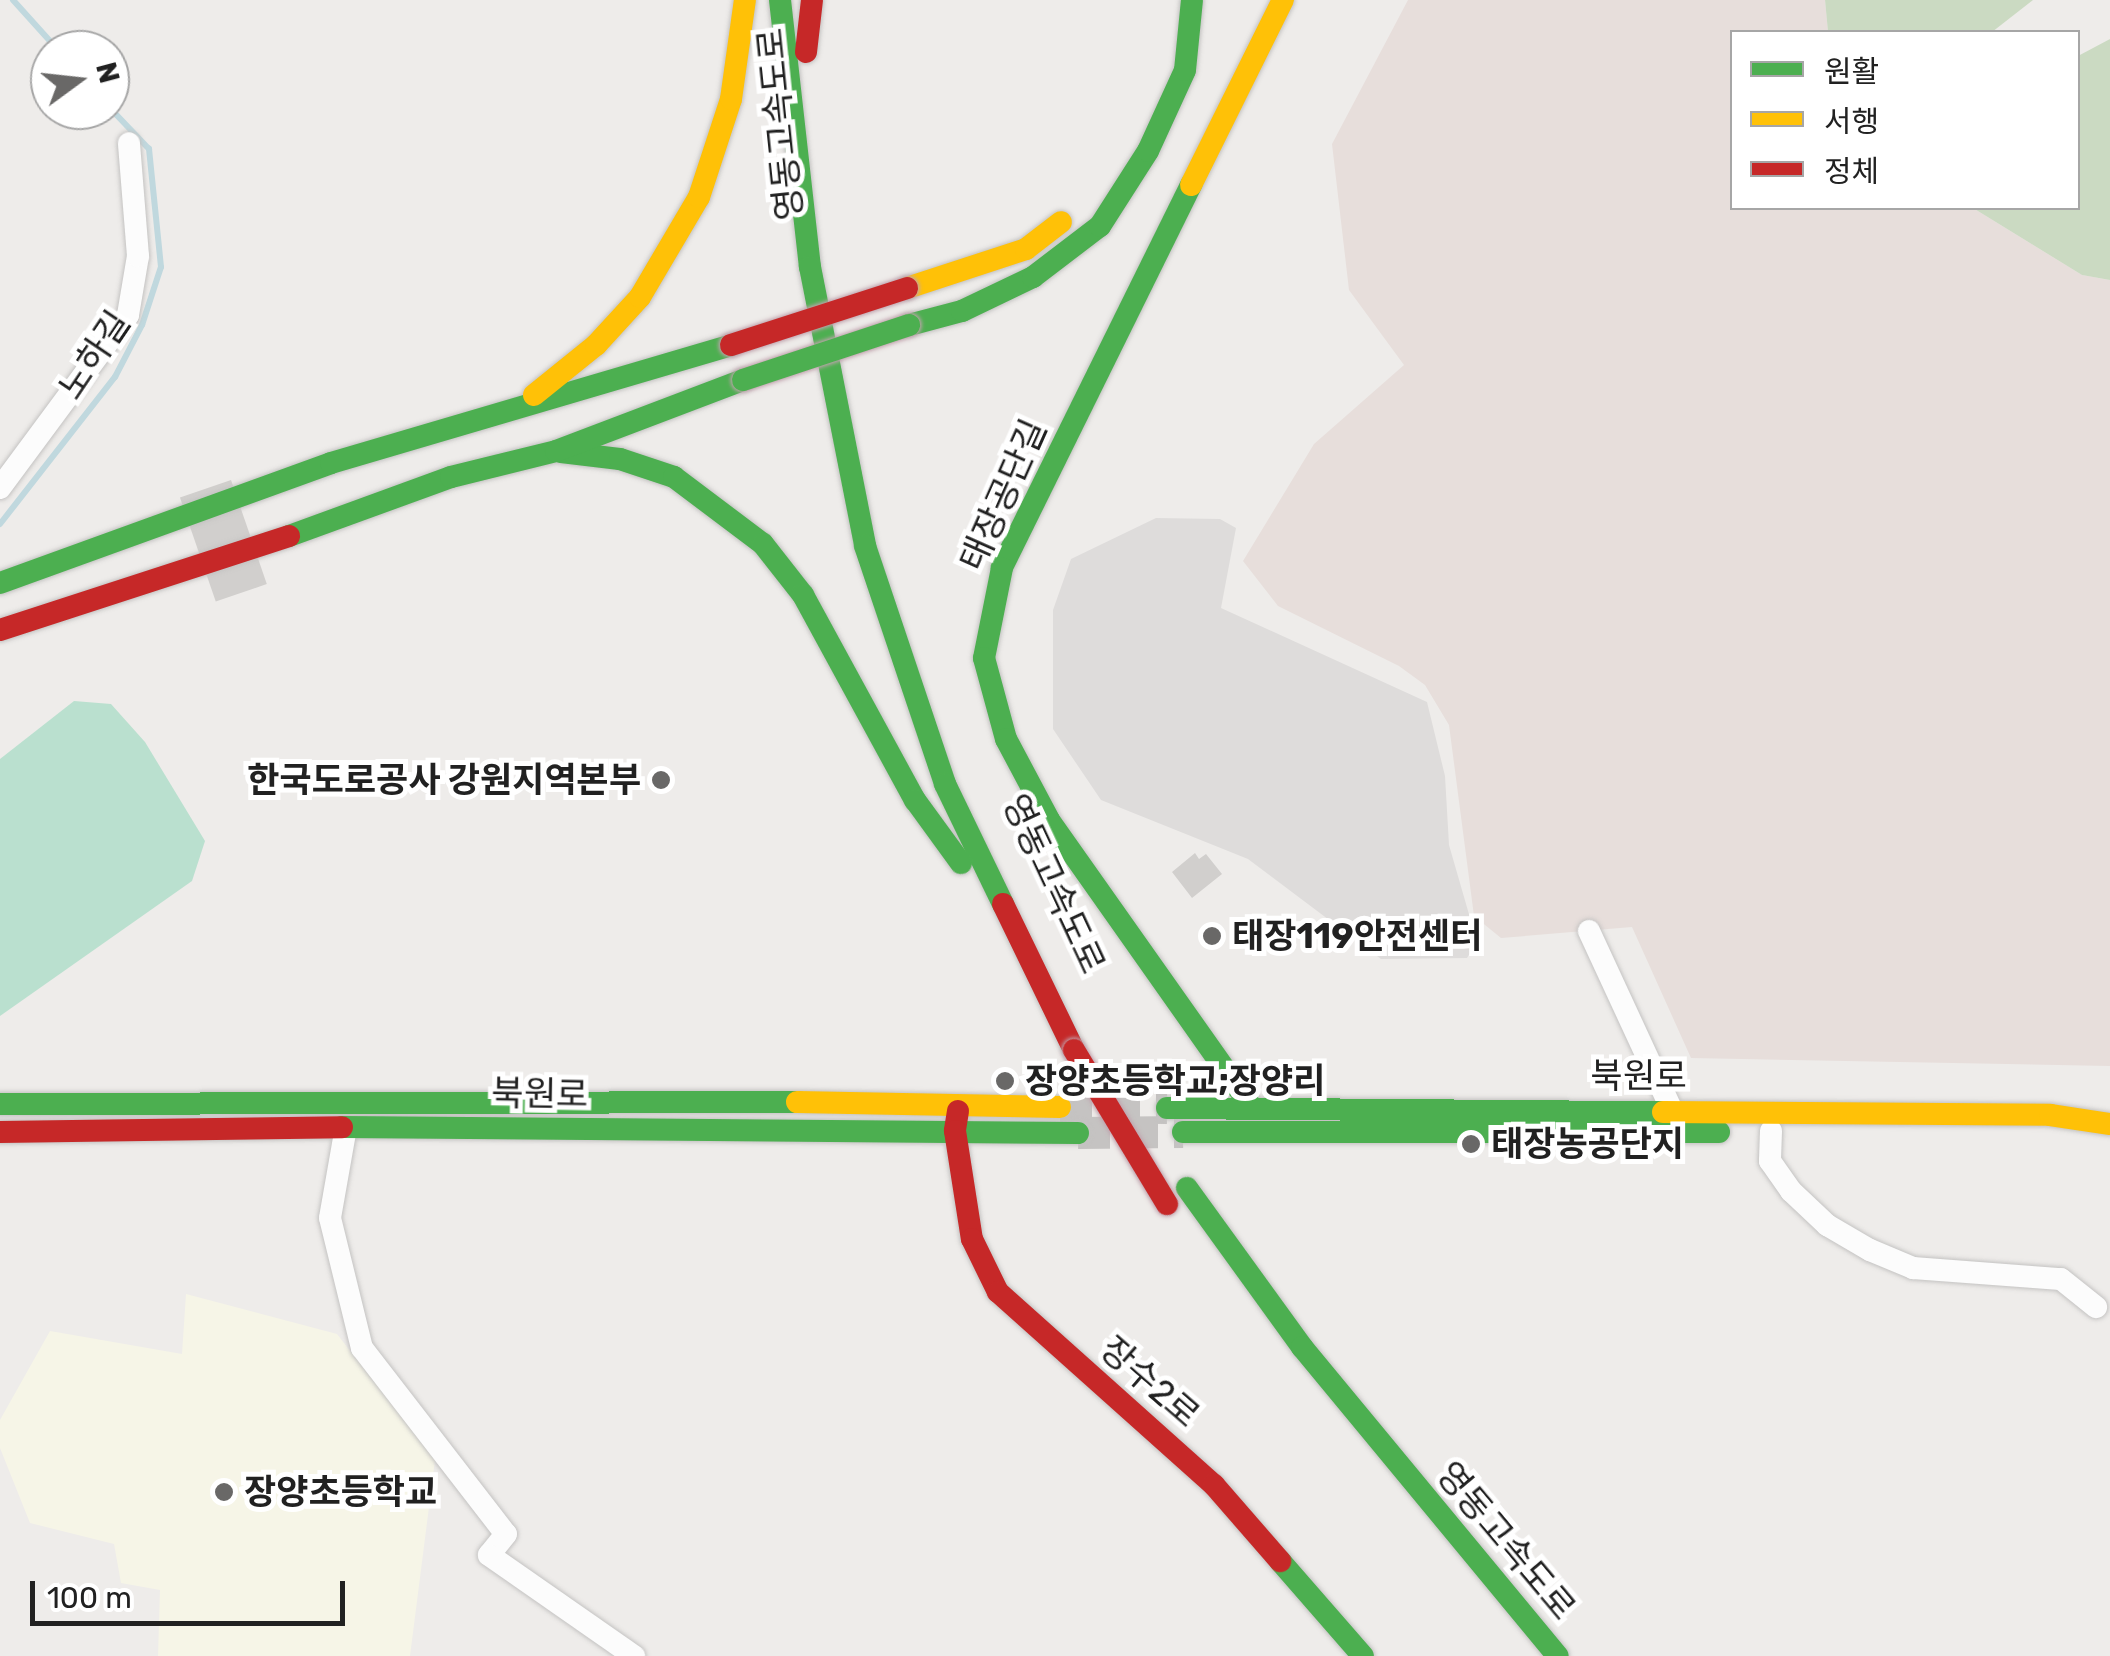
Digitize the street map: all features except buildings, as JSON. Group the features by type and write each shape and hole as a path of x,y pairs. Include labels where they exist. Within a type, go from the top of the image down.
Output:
{"main road":[{"path":"520,407 596,345 640,297 673,244 719,148 745,0"},
{"name":"영동고속도로","path":"780,0 812,285 865,546 944,784 1010,930 1084,1046 1302,1348 1558,1656"},
{"name":"영동고속도로","path":"802,0 832,266 879,514 921,652 1003,870 1084,1046 1172,1212"},
{"path":"806,52 812,0"},
{"path":"0,582 330,463 732,346 1026,249 1087,198 1129,139 1165,62 1172,0"},
{"path":"0,630 224,560 451,477 556,452 743,380 962,311 1034,276 1100,226 1148,151 1185,70 1192,0"},
{"name":"태장공단길","path":"1252,1108 1049,820 1006,738 984,658 1002,568 1283,0"},
{"path":"556,452 620,459 674,477 764,544 804,595 915,800 1010,930"},
{"path":"548,1100 548,1130"},
{"name":"북원로","path":"0,1104 548,1100 1060,1108"},
{"name":"장수2로","path":"958,1106 955,1131 972,1239 998,1292 1214,1484 1363,1656"},
{"name":"북원로","path":"1167,1108 1673,1122 1771,1131 2034,1133 2110,1144"},
{"path":"1252,1108 1252,1132"},
{"name":"북원로","path":"1183,1132 2050,1115 2110,1124"},
{"name":"북원로","path":"0,1132 346,1127 1078,1134"}],"street":[{"name":"노하길","path":"0,488 128,315 138,256 129,143"},
{"path":"1589,931 1673,1122"},
{"path":"346,1127 330,1218 362,1348 506,1534 490,1555 634,1656"},
{"path":"1771,1131 1770,1161 1791,1191 1827,1225 1870,1250 1913,1268 2061,1279 2096,1307"}],"shaded area":[{"path":"1408,0 1825,0 1828,30 1730,30 1730,210 1976,210 2082,275 2110,280 2110,1066 1691,1058 1632,927 1501,938 1474,916 1449,725 1425,685 1399,666 1278,606 1243,561 1314,444 1404,365 1349,290 1332,144"},
{"path":"1156,518 1220,519 1236,528 1221,608 1427,702 1445,776 1449,845 1477,942 1467,958 1381,959 1248,859 1101,800 1053,729 1053,610 1071,559"},
{"name":"장양초등학교","path":"186,1294 337,1334 435,1460 410,1656 158,1656 160,1590 121,1583 114,1544 30,1523 0,1448 0,1420 50,1331 182,1354"}],"green space":[{"path":"1825,0 2033,0 1995,30 1828,30"},
{"path":"2110,39 2110,280 2082,275 1976,210 2080,210 2080,55"},
{"path":"74,701 111,704 145,742 205,841 192,881 0,1016 0,759"}],"waterway":[{"path":"13,0 40,30"},
{"path":"0,524 115,377 142,325 161,267 149,149 130,129"}],"tunnel":[{"path":"1060,1107 1167,1108"},
{"path":"1078,1133 1183,1132"}],"traffic: fast":[{"path":"780,0 810,267 865,546 945,784 1003,904"},
{"path":"909,325 962,311 1033,277 1100,226 1148,151 1185,70 1192,0"},
{"path":"1191,185 1002,568 984,658 1006,739 1049,820 1252,1108"},
{"path":"743,380 909,325"},
{"path":"0,583 331,463 731,345"},
{"path":"289,536 451,477 556,451 743,380"},
{"path":"561,452 620,459 674,477 763,544 803,595 915,800 961,863"},
{"path":"0,1104 797,1102"},
{"path":"1167,1108 1663,1112"},
{"path":"342,1127 1078,1133"},
{"path":"1183,1132 1719,1132"},
{"path":"1187,1188 1302,1347 1558,1656"},
{"path":"1280,1561 1363,1656"}],"traffic: slow":[{"path":"534,395 596,345 640,297 699,197 731,99 745,0"},
{"path":"1191,185 1283,0"},
{"path":"907,288 1026,249 1061,222"},
{"path":"797,1102 1060,1107"},
{"path":"1663,1112 2050,1115 2110,1124"}],"traffic: jam":[{"path":"806,52 812,0"},
{"path":"731,345 907,288"},
{"path":"0,630 289,536"},
{"path":"1003,904 1074,1050"},
{"path":"1074,1050 1167,1204"},
{"path":"958,1111 955,1131 972,1239 998,1292 1214,1485 1280,1561"},
{"path":"0,1132 342,1127"}],"place":[{"name":"한국도로공사 강원지역본부","path":"661,780"},
{"name":"태장119안전센터","path":"1212,936"},
{"name":"장양초등학교;장양리","path":"1005,1081"},
{"name":"태장농공단지","path":"1471,1144"},
{"name":"장양초등학교","path":"224,1492"}]}
